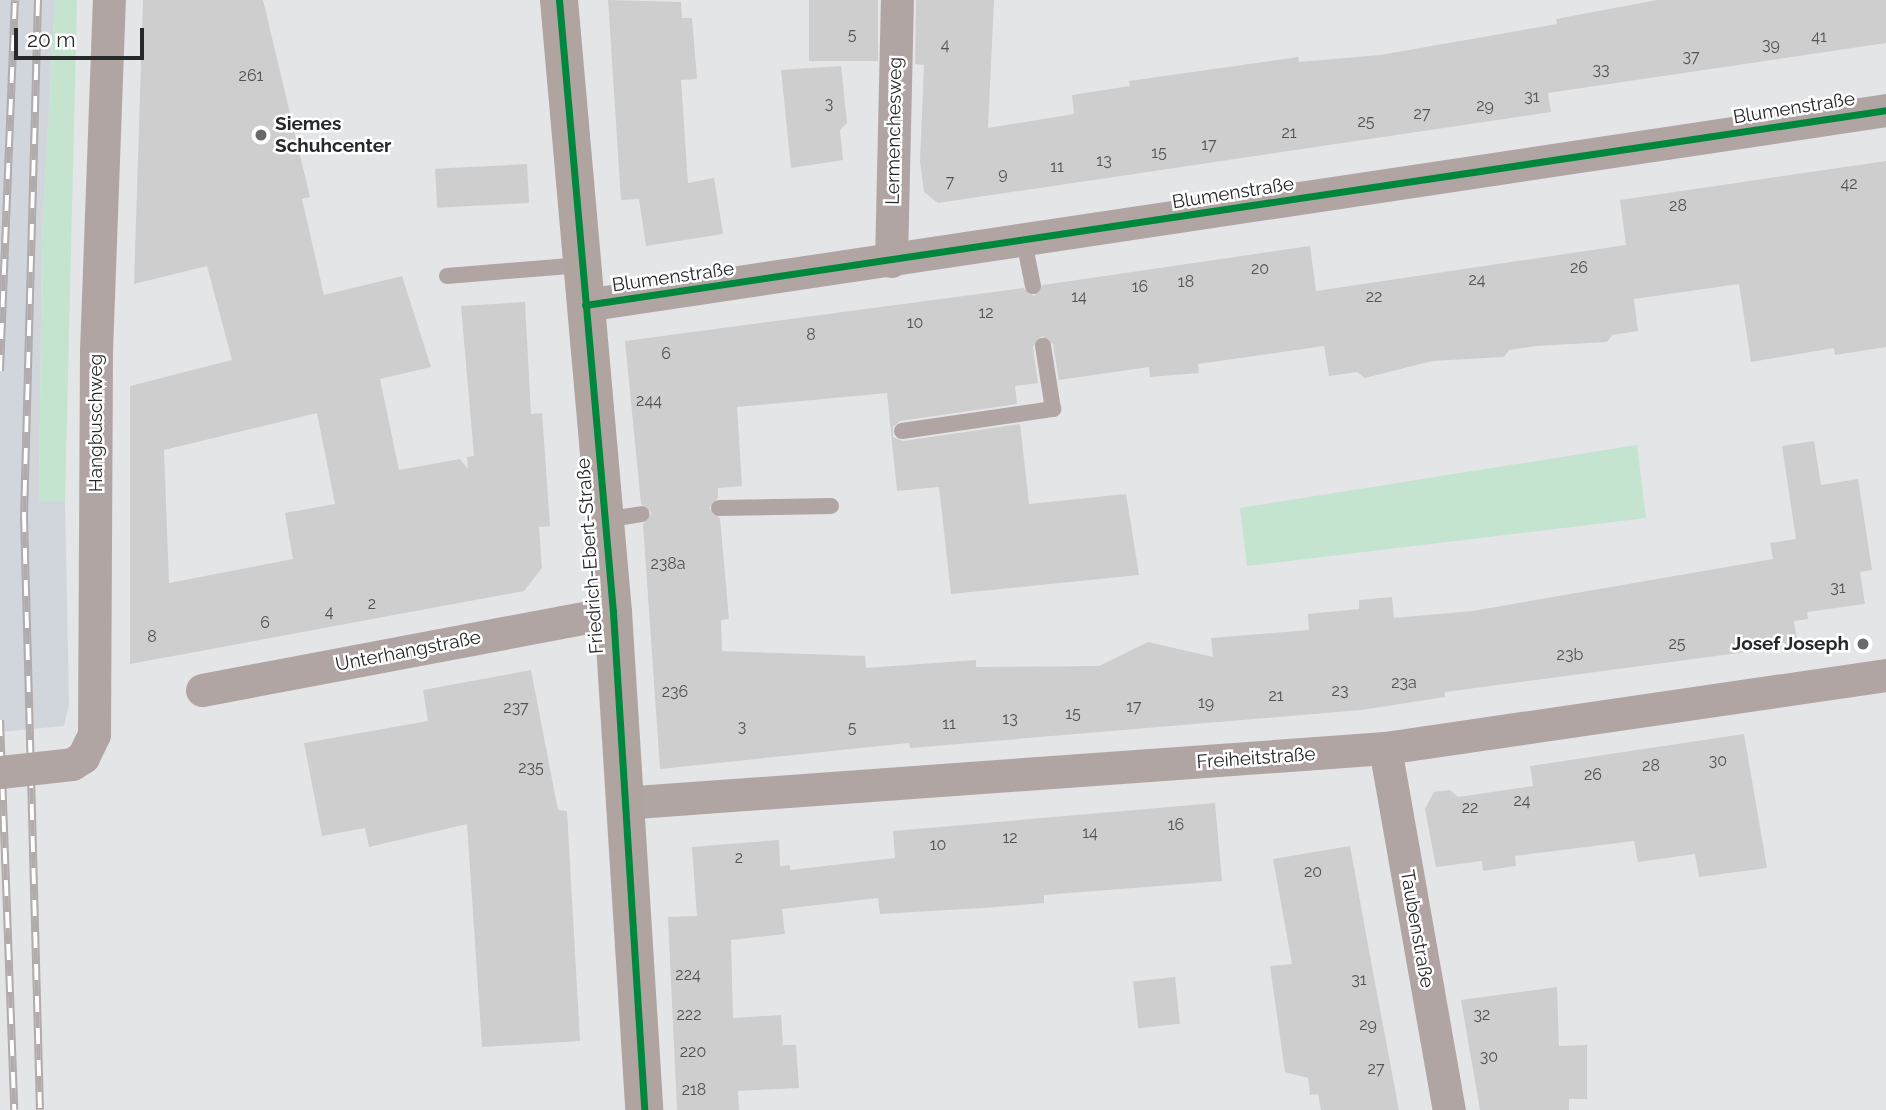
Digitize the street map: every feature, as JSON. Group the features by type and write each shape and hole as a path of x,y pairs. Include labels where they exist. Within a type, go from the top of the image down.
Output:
{"main road":[{"name":"Friedrich-Ebert-Straße","path":"559,0 613,612 622,803 644,1110"}],"street":[{"name":"Hangbuschweg","path":"0,772 72,764 83,757 94,734 96,351 109,0"},
{"name":"Lermenchesweg","path":"891,261 897,0"},
{"name":"Blumenstraße","path":"585,305 1886,110"},
{"name":"Unterhangstraße","path":"202,690 613,612"},
{"name":"Freiheitstraße","path":"622,803 1385,748 1886,675"},
{"name":"Taubenstraße","path":"1385,748 1449,1110"}],"lane":[{"path":"1024,241 1033,286"},
{"path":"447,276 582,265"},
{"path":"902,431 1053,409 1043,346"},
{"path":"719,509 831,506"},
{"path":"604,520 642,514"}],"shaded area":[{"path":"0,0 55,0 42,237 39,501 65,501 69,705 64,726 0,732"}],"green space":[{"path":"55,0 77,0 65,501 39,501 42,237"},
{"path":"1637,445 1646,518 1247,566 1240,508"}],"building":[{"path":"143,0 263,0 310,197 302,199 324,295 402,276 431,367 380,379 399,470 460,459 468,469 467,457 474,456 461,306 525,302 531,414 542,413 550,526 539,527 542,568 524,591 130,664 130,386 232,360 207,266 134,284","holes":["317,413 335,504 285,513 293,559 169,583 164,450"]},
{"path":"608,0 681,2 682,18 692,18 697,79 681,80 688,183 714,178 723,234 646,246 639,199 621,200"},
{"path":"809,0 878,0 878,61 809,61"},
{"path":"916,0 994,0 988,128 1074,114 1072,95 1130,86 1129,81 1298,57 1299,62 1380,55 1557,24 1556,19 1657,0 1886,0 1886,43 1548,93 1551,112 938,203 924,192 920,161 924,65 915,64"},
{"path":"841,66 847,123 840,130 843,160 791,168 781,70"},
{"path":"1886,161 1886,347 1835,355 1834,348 1751,362 1739,284 1634,299 1638,331 1612,335 1607,342 1536,346 1509,350 1504,357 1432,361 1365,378 1357,372 1329,376 1324,346 1198,364 1199,373 1150,377 1149,367 1059,380 1053,344 1042,336 1033,347 1038,383 1015,386 1017,404 900,421 893,427 893,437 903,441 1020,424 1029,504 1126,494 1139,575 951,594 939,487 897,491 887,393 737,407 742,486 718,488 718,498 709,508 720,518 729,619 721,620 722,651 865,656 866,668 976,660 976,667 1099,666 1148,642 1213,657 1211,638 1309,630 1308,614 1359,609 1359,600 1392,597 1394,618 1472,611 1773,559 1770,543 1796,539 1782,446 1814,441 1821,485 1858,479 1872,570 1860,572 1865,604 1807,612 1808,619 1794,621 1798,645 1445,692 1445,697 1361,710 910,748 909,743 660,769 643,524 652,513 641,504 625,341 1023,288 1034,296 1043,285 1310,246 1316,291 1626,245 1620,200"},
{"path":"527,164 529,203 437,208 435,169"},
{"path":"531,670 558,810 567,811 580,1041 482,1047 467,824 369,847 365,828 322,836 304,743 428,721 423,690"},
{"path":"1744,734 1767,868 1699,877 1695,854 1638,862 1634,841 1515,856 1516,866 1483,871 1482,861 1436,867 1425,809 1434,792 1450,790 1458,797 1533,786 1530,766"},
{"path":"1215,803 1222,881 1044,895 1044,903 983,908 880,914 878,898 782,909 785,934 731,940 733,1018 781,1015 783,1045 796,1045 799,1088 738,1091 739,1110 677,1110 668,917 697,916 692,847 779,840 780,866 790,865 790,870 895,858 893,831"},
{"path":"1350,846 1399,1110 1321,1110 1318,1094 1310,1095 1308,1078 1285,1072 1270,966 1292,964 1273,859"},
{"path":"1175,977 1180,1024 1138,1028 1133,981"},
{"path":"1557,987 1559,1046 1587,1045 1587,1099 1569,1099 1569,1110 1480,1110 1461,1000"}],"railway":[{"path":"0,371 15,0"},
{"path":"38,0 24,516 40,1110"},
{"path":"0,720 14,1110"}],"cycle path":[{"path":"559,0 613,612 644,1110"},
{"path":"585,305 1886,110"}],"place":[{"name":"Siemes Schuhcenter","path":"261,135"},
{"name":"Josef Joseph","path":"1863,644"}]}
